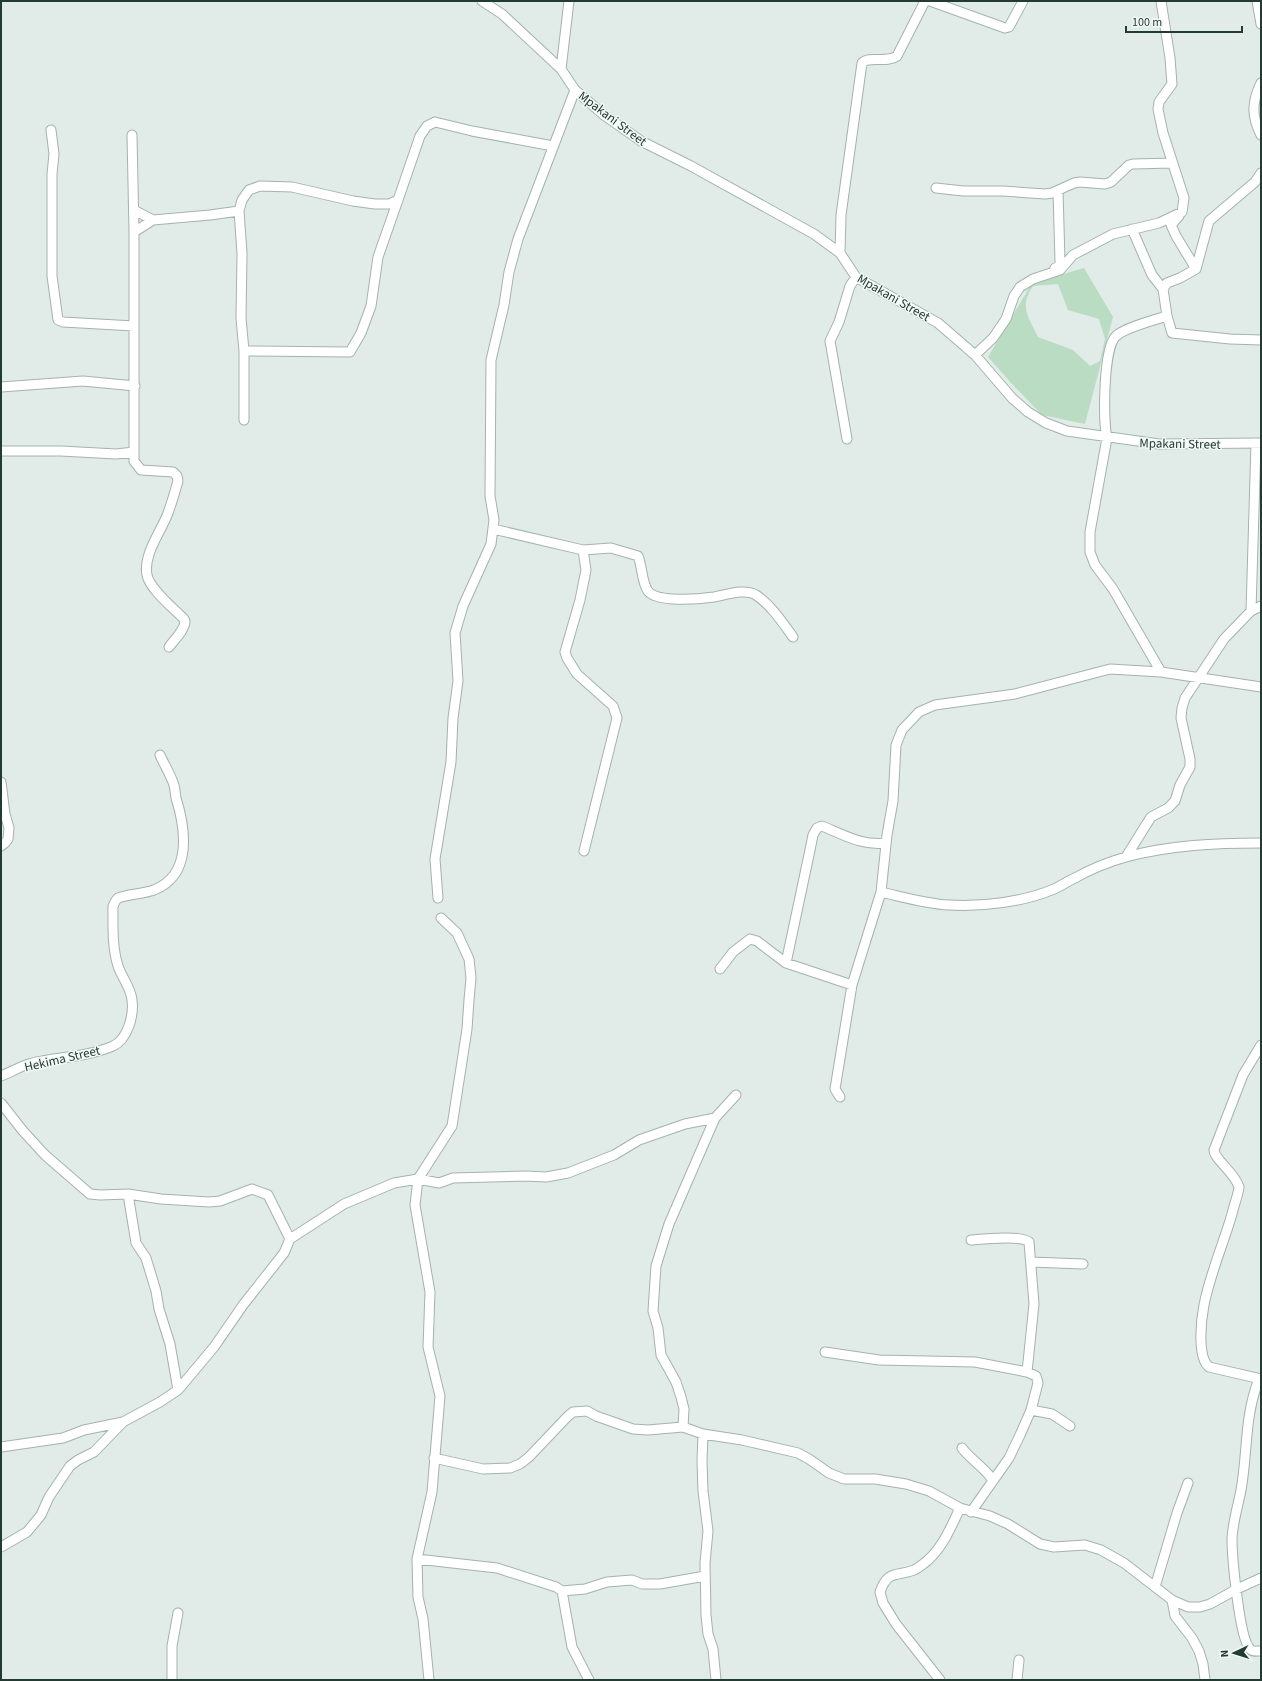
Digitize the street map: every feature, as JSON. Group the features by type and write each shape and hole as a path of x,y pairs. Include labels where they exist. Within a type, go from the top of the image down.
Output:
{"street":[{"name":"Mpakani Street","path":"482,1 502,14 561,70 575,90 604,115 641,141 704,173 814,234 840,253 856,277 938,322 975,355 998,383 1028,412 1046,423 1067,431 1107,438 1159,444 1258,443"},
{"path":"561,70 570,1"},
{"path":"840,253 843,200 851,134 859,94 862,63 867,60 891,60 897,56 925,1"},
{"path":"930,1 1005,28 1009,27 1023,1"},
{"path":"1161,1 1170,58 1172,84 1159,102 1158,109 1163,133 1184,198 1182,212 1171,225 1176,236 1196,268"},
{"path":"1256,1 1261,24"},
{"path":"1261,83 1253,102 1256,121 1261,135"},
{"path":"438,898 435,859 451,762 452,718 458,681 455,633 463,606 491,544 494,520 490,496 493,349 504,305 509,272 518,239 575,90"},
{"path":"244,351 350,352 361,333 371,306 378,257 420,136 427,126 435,122 472,131 553,146"},
{"path":"52,130 54,154 52,174 52,276 58,320 63,322 134,326"},
{"path":"132,135 134,210 134,461 141,470 173,472 177,476 178,481 168,514 153,546 146,568 151,585 170,607 184,617 185,621 183,628 170,647"},
{"path":"936,188 963,192 1003,191 1034,195 1045,194 1058,191 1074,183 1080,182 1105,184 1110,182 1129,165 1133,164 1172,163"},
{"path":"1163,289 1167,283 1180,278 1196,268 1209,221 1255,182 1261,173"},
{"path":"244,420 244,351 241,318 242,253 239,211 242,200 249,190 260,186 292,187 353,201 375,204 389,204 398,200"},
{"path":"1015,288 1030,276 1060,266 1058,191"},
{"path":"134,210 153,220"},
{"path":"134,232 153,220 239,211"},
{"path":"975,355 993,338 1006,319 1013,299 1020,288 1033,279 1060,270 1073,256 1113,234 1159,222 1182,212"},
{"path":"1132,229 1150,270 1163,289 1167,316 1172,333 1230,339 1261,340"},
{"path":"847,439 830,342 839,322 850,286 856,277"},
{"path":"1161,672 1120,601 1095,565 1092,559 1090,532 1107,438 1104,428 1105,403 1109,350 1112,341 1116,335 1124,331 1167,316"},
{"path":"1,387 83,381 135,386"},
{"path":"1251,611 1258,443"},
{"path":"1,451 61,451 116,454 134,452"},
{"path":"493,529 583,550 611,548 638,556 646,586 648,591 654,596 683,599 712,597 734,593 756,595 794,637"},
{"path":"583,550 586,570 580,600 565,652 567,658 578,674 613,706 618,718 584,851"},
{"path":"1126,857 1151,818 1168,808 1175,801 1180,785 1190,767 1190,759 1181,718 1184,698 1224,639 1251,611 1261,606"},
{"path":"840,1097 835,1089 852,985 881,892 886,843 893,801 896,745 902,730 919,712 935,705 1015,694 1110,669 1161,672 1261,687"},
{"name":"Hekima Street","path":"1,1076 32,1063 84,1054 113,1046 120,1040 126,1030 132,1011 132,999 119,968 113,946 113,906 119,898 139,894 160,887 174,876 182,860 183,834 180,810 172,780 160,755"},
{"path":"1,782 5,814 9,828 8,839 6,843 1,846"},
{"path":"786,963 813,836 817,828 822,826 861,842 874,845 886,843"},
{"path":"881,892 921,902 949,905 979,904 1024,898 1054,889 1092,869 1126,857 1168,849 1214,843 1261,843"},
{"path":"429,1680 423,1619 418,1597 417,1559 432,1492 440,1396 428,1347 430,1292 416,1205 418,1179 452,1126 469,1007 471,978 469,959 457,933 441,918"},
{"path":"720,969 733,952 750,939 757,941 786,963 852,985"},
{"path":"1261,1045 1243,1075 1214,1150 1214,1155 1231,1172 1239,1187 1203,1306 1201,1349 1202,1358 1205,1364 1209,1367 1260,1379 1249,1410 1241,1489 1234,1520 1232,1538 1238,1606 1248,1647 1254,1651 1261,1651"},
{"path":"683,1427 684,1409 681,1397 676,1382 662,1354 658,1328 653,1311 656,1266 669,1224 715,1118 736,1095"},
{"path":"1,1103 22,1131 45,1155 90,1194 128,1194 161,1199 209,1202 220,1201 252,1189 268,1195 290,1240"},
{"path":"1,1447 63,1438 84,1430 123,1422 160,1402 178,1390 214,1347 243,1305 284,1253 290,1240 344,1204 394,1183 418,1179 439,1184 453,1178 526,1176 546,1177 568,1173 614,1156 639,1140 685,1124 715,1118"},
{"path":"128,1194 136,1242 146,1258 156,1291 159,1309 170,1344 178,1390"},
{"path":"971,1240 1026,1240 1030,1246 1034,1304 1027,1372"},
{"path":"1031,1262 1083,1264"},
{"path":"825,1352 879,1360 975,1362 1027,1372 1036,1376 1038,1381 1031,1410 1009,1458 992,1479 971,1512"},
{"path":"1031,1410 1053,1414 1070,1426"},
{"path":"434,1458 483,1469 510,1468 520,1464 529,1457 568,1416 580,1411 587,1411 596,1416 633,1429 648,1430 683,1427 703,1434 742,1440 798,1453 829,1473 844,1479 875,1479 906,1484 929,1491 960,1508 990,1516 1008,1524 1040,1544 1054,1547 1085,1545 1101,1550 1124,1563 1172,1600 1188,1607 1200,1607 1210,1604 1261,1578"},
{"path":"1,1547 27,1532 41,1515 48,1497 70,1466 94,1452 123,1422"},
{"path":"703,1434 702,1491 708,1531 704,1563 706,1615 716,1680"},
{"path":"962,1448 985,1469 992,1479"},
{"path":"1155,1587 1177,1513 1188,1483"},
{"path":"940,1680 927,1661 916,1650 896,1624 884,1603 880,1592 886,1580 890,1576 916,1570 928,1560 946,1538 960,1508"},
{"path":"417,1559 497,1568 556,1587 562,1591 585,1589 607,1582 632,1580 642,1584 660,1584 705,1576"},
{"path":"562,1591 572,1647 589,1680"},
{"path":"1172,1600 1175,1616 1192,1638 1199,1651 1203,1664 1205,1680"},
{"path":"172,1680 172,1646 178,1613"},
{"path":"1017,1680 1020,1660"}],"green space":[{"path":"1084,268 1113,317 1085,424 1042,415 988,357 1032,283","holes":["1058,284 1068,310 1099,319 1105,339 1100,361 1090,366 1073,350 1038,337 1026,312 1026,300 1033,286"]}]}
